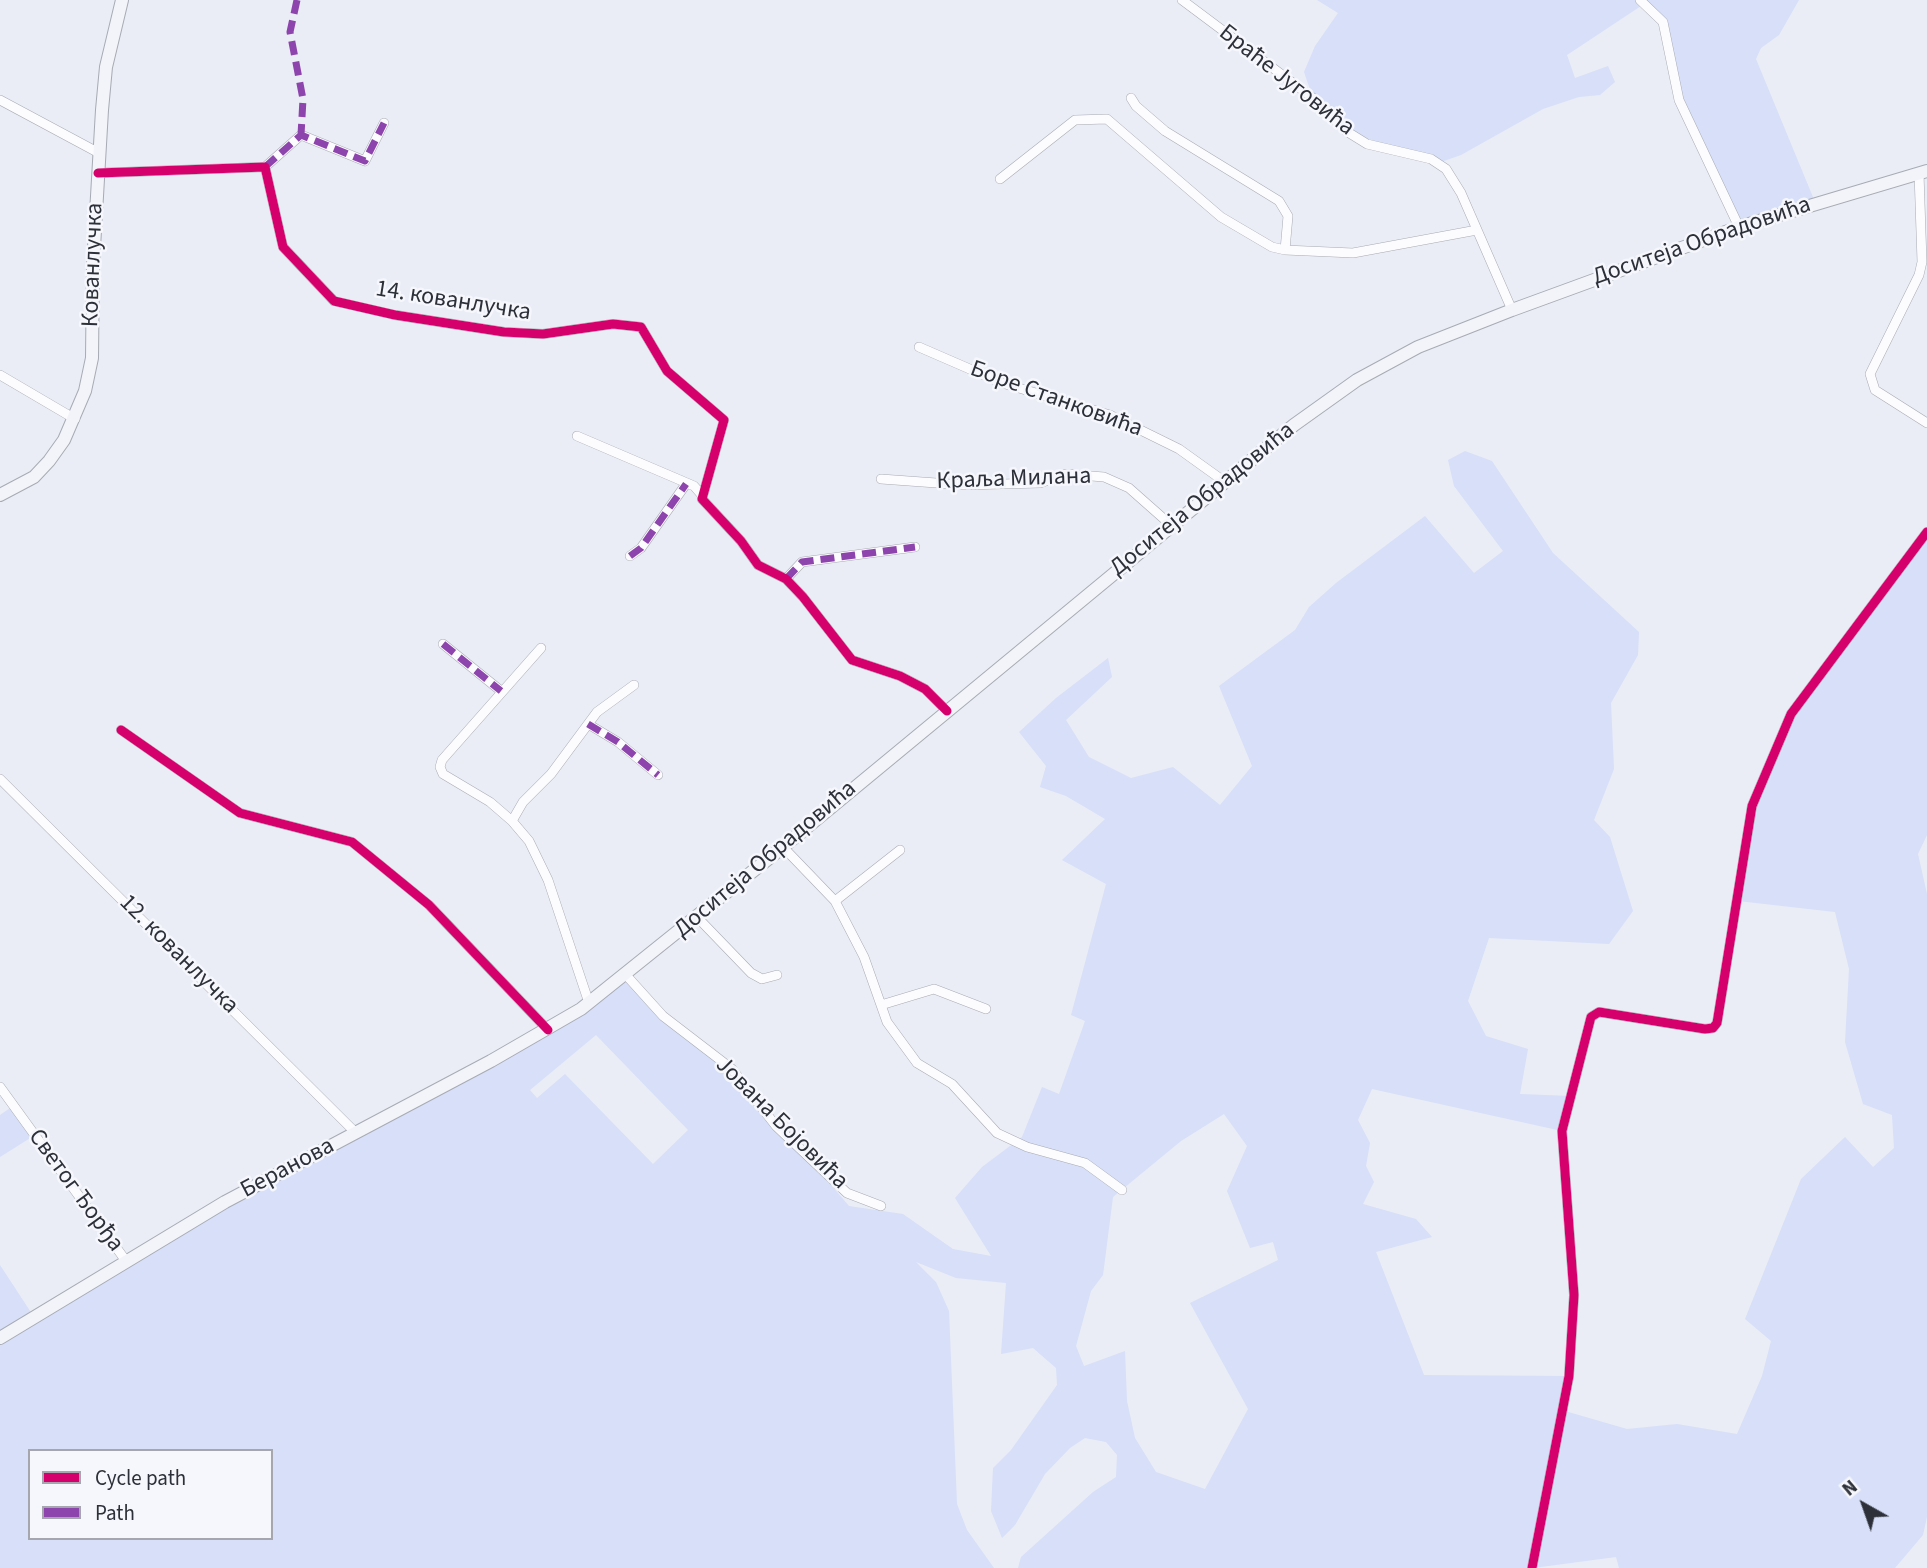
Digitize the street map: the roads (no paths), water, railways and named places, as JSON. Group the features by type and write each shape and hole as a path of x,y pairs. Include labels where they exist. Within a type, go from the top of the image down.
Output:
{"main road":[{"name":"Кованлучка","path":"0,495 34,477 64,440 85,391 92,358 98,173 106,67 122,0"},
{"name":"Доситеја Обрадовића","path":"585,1006 783,847 1225,482 1320,406 1378,367 1418,347 1512,310 1739,228 1923,172"},
{"name":"Беранова","path":"0,1338 225,1202 548,1030 585,1006"}],"street":[{"name":"Браће Југовића","path":"1182,0 1313,97 1346,131 1367,144 1431,159 1446,169 1461,193 1512,310"},
{"path":"1640,0 1662,22 1678,100 1739,228"},
{"path":"1130,98 1165,131 1279,201 1288,216 1285,250"},
{"path":"0,100 99,153"},
{"path":"1000,179 1076,120 1107,119 1221,217 1272,247 1353,253 1476,230"},
{"path":"98,173 265,167 301,135 365,161 384,123"},
{"name":"14. кованлучка","path":"265,167 284,247 334,301 395,315 504,332 543,334 613,324 641,327 667,371 724,420 701,494"},
{"path":"1923,172 1922,254 1919,275 1870,374 1875,390 1927,423"},
{"name":"Боре Станковића","path":"919,347 1002,383 1110,415 1179,449 1225,482"},
{"path":"0,374 75,419"},
{"path":"577,436 694,486 758,565 786,579 826,623 852,660 900,676 925,689 947,711"},
{"name":"Краља Милана","path":"881,479 964,485 1040,483 1066,474 1104,477 1129,488 1172,526"},
{"path":"630,556 648,539 686,484"},
{"path":"1532,1568 1569,1376 1574,1295 1562,1131 1591,1017 1599,1012 1705,1029 1713,1028 1717,1023 1752,806 1791,714 1927,532"},
{"path":"786,579 802,562 915,547"},
{"path":"443,644 501,691"},
{"path":"541,648 442,760 440,767 443,774 490,802 512,821 537,853 585,1006"},
{"path":"512,821 523,802 556,767 609,701 634,685"},
{"path":"589,724 618,742 659,775"},
{"path":"121,730 240,813 352,842 429,905 548,1030"},
{"name":"12. кованлучка","path":"0,779 356,1133"},
{"path":"783,847 835,901 864,957 887,1022 917,1063 952,1084 997,1133 1027,1147 1085,1163 1122,1190"},
{"path":"835,901 900,850"},
{"path":"697,917 751,973 762,979 777,975"},
{"name":"Јована Бојовића","path":"626,975 663,1016 732,1069 776,1126 847,1193 881,1206"},
{"path":"881,1005 934,989 986,1009"},
{"name":"Светог Ђорђа","path":"0,1087 126,1261"}]}
